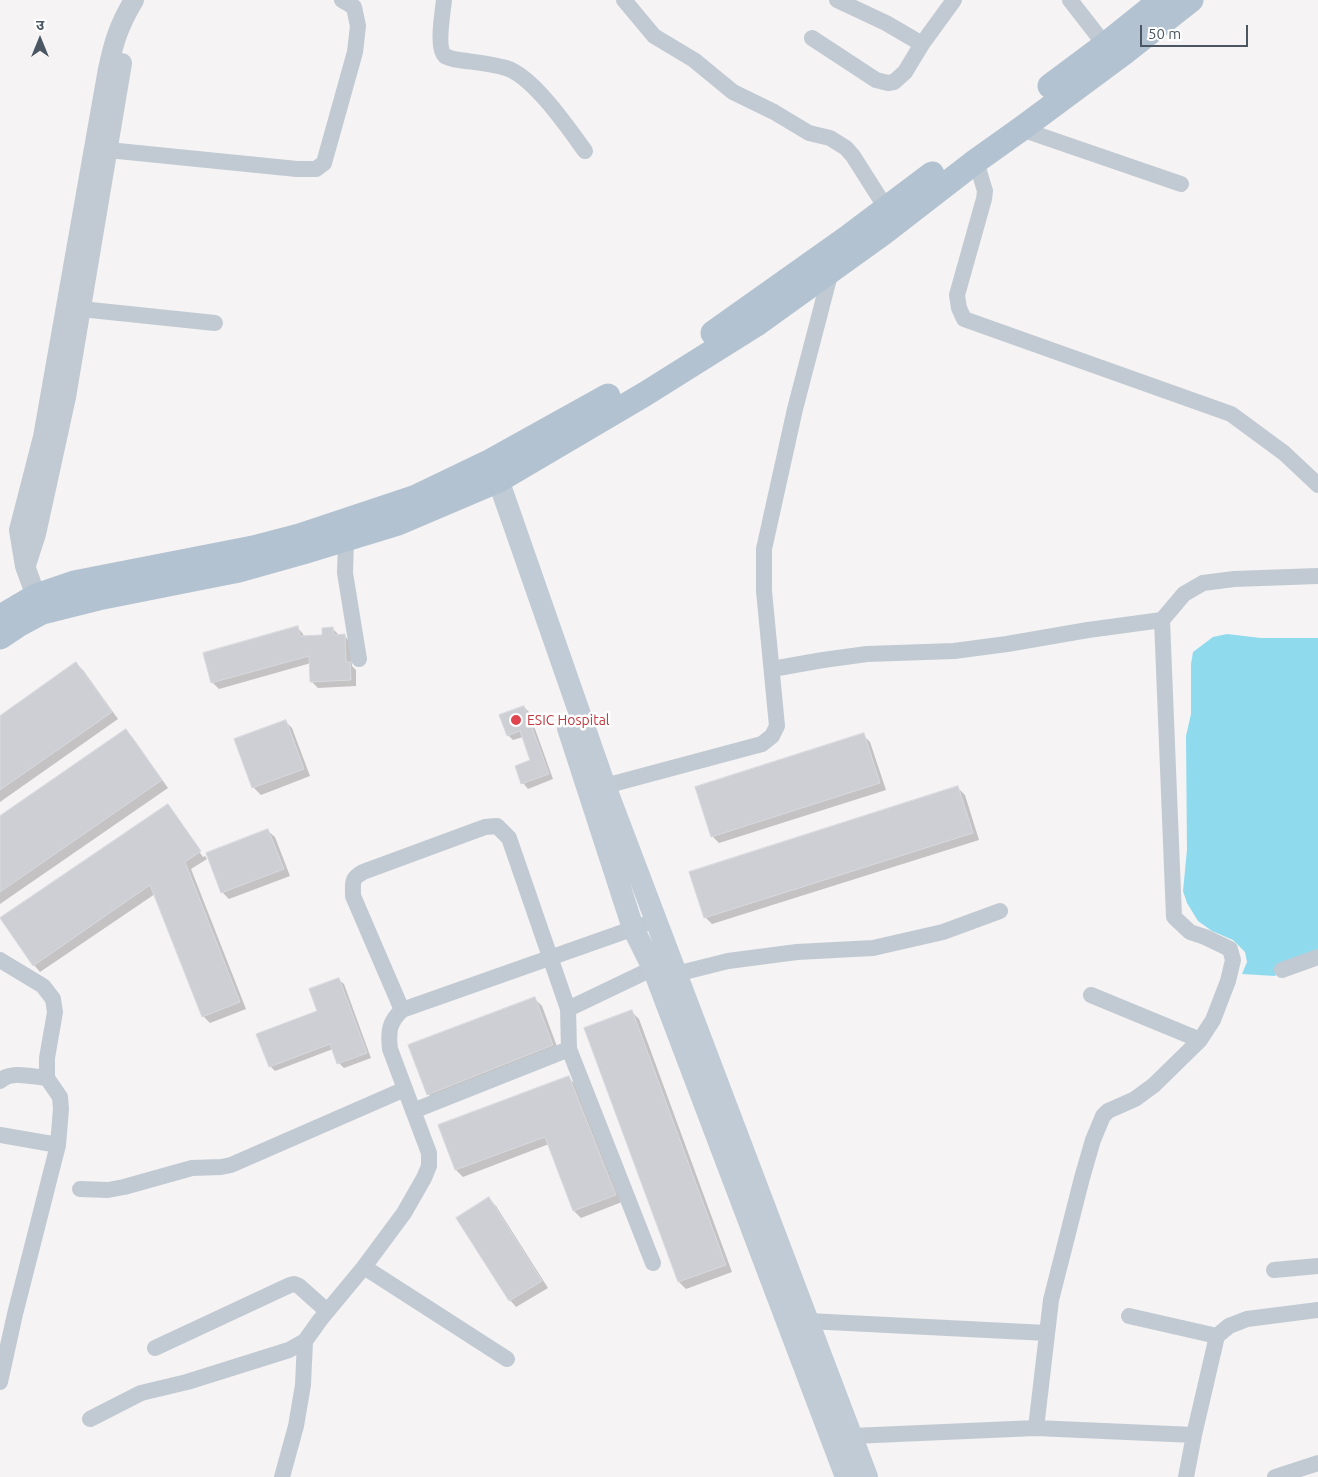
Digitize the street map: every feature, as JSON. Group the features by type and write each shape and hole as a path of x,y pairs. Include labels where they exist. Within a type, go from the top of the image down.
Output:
{"main road":[{"path":"488,474 717,330 846,238 1105,45 1161,0"},
{"path":"0,617 39,604 74,583 253,548 299,536 345,530 416,497 488,474 645,394 755,325 831,271 976,161 1126,52 1191,0"},
{"path":"488,474 656,920 667,967 846,1477"},
{"path":"488,474 633,928 667,967 808,1321 867,1477"},
{"path":"0,637 18,625 39,604"}],"street":[{"path":"39,604 25,566 19,530 43,437 108,69 115,38 134,0"},
{"path":"25,566 36,534 66,397 121,68 136,22 150,0"},
{"path":"108,150 297,169 316,169 324,163 355,52 358,26 354,7 342,0"},
{"path":"444,0 440,40 442,51 445,55 453,59 507,68 517,73 557,113 585,152"},
{"path":"624,0 654,36 694,60 733,92 774,112 809,133 830,138 846,148 886,208"},
{"path":"836,0 886,23 922,44"},
{"path":"812,38 876,80 888,84 894,82 905,72 922,44 954,0"},
{"path":"1070,0 1105,45"},
{"path":"1021,129 1181,184"},
{"path":"976,161 985,191 957,295 959,308 964,319 1231,414 1284,453 1316,480"},
{"path":"605,786 762,744 772,736 777,726 764,591 764,549 795,409 831,271"},
{"path":"81,309 215,323"},
{"path":"345,530 346,573 359,659"},
{"path":"772,669 867,654 954,651 1162,620 1184,594 1203,584 1234,579 1318,576"},
{"path":"1036,1428 1051,1300 1082,1178 1093,1140 1103,1116 1135,1099 1154,1085 1200,1040 1213,1020 1228,981 1233,960 1230,949 1190,932 1174,917 1162,620"},
{"path":"402,1010 353,896 352,882 355,877 363,872 485,827 497,826 510,838 568,1009 569,1049 653,1263"},
{"path":"568,1009 667,967 728,962 798,952 873,948 943,932 1000,911"},
{"path":"90,1419 141,1393 187,1382 289,1350 305,1341 364,1267 404,1212 429,1166 429,1153 390,1049 388,1034 394,1017 402,1010 656,920"},
{"path":"1282,970 1318,957"},
{"path":"0,960 43,986 53,999 55,1012 46,1058 46,1078 60,1097 61,1109 58,1145 8,1312 0,1382"},
{"path":"1091,995 1200,1040"},
{"path":"413,1111 569,1049"},
{"path":"0,1081 10,1075 46,1078"},
{"path":"80,1190 108,1190 192,1168 230,1165 405,1089"},
{"path":"0,1135 58,1145"},
{"path":"1274,1270 1318,1266"},
{"path":"364,1267 507,1359"},
{"path":"155,1348 294,1284 299,1286 327,1312"},
{"path":"1186,1477 1217,1336 1229,1326 1247,1319 1318,1310"},
{"path":"1129,1316 1217,1336"},
{"path":"808,1321 1047,1333"},
{"path":"282,1477 298,1418 303,1385 305,1341"},
{"path":"852,1436 1036,1428 1194,1435"},
{"path":"1275,1477 1318,1464"}],"water":[{"path":"1227,634 1261,638 1318,638 1318,949 1282,966 1275,976 1242,974 1247,962 1245,952 1233,940 1212,931 1198,921 1187,903 1183,891 1187,850 1186,736 1191,714 1191,664 1193,652 1213,637"}],"building":[{"path":"298,626 300,636 322,635 322,628 333,627 334,635 345,634 346,662 350,662 351,680 310,682 309,656 211,683 203,653"},
{"path":"76,662 112,712 0,790 0,716"},
{"path":"524,706 549,774 521,784 515,766 530,760 520,731 507,736 499,715"},
{"path":"286,720 304,769 252,788 234,739"},
{"path":"126,729 162,780 0,892 0,816"},
{"path":"864,733 880,783 711,837 695,787"},
{"path":"958,786 973,833 704,918 689,872"},
{"path":"168,804 201,851 185,862 240,1002 202,1017 150,885 33,966 0,918"},
{"path":"268,829 284,869 221,893 206,853"},
{"path":"339,978 367,1053 337,1064 330,1044 269,1067 256,1034 317,1011 309,989"},
{"path":"535,997 553,1045 427,1095 408,1045"},
{"path":"632,1010 726,1265 678,1282 584,1028"},
{"path":"569,1076 616,1195 573,1211 545,1137 455,1170 438,1125"},
{"path":"489,1197 542,1281 509,1301 456,1218"}],"place":[{"name":"ESIC Hospital","path":"516,720"}]}
